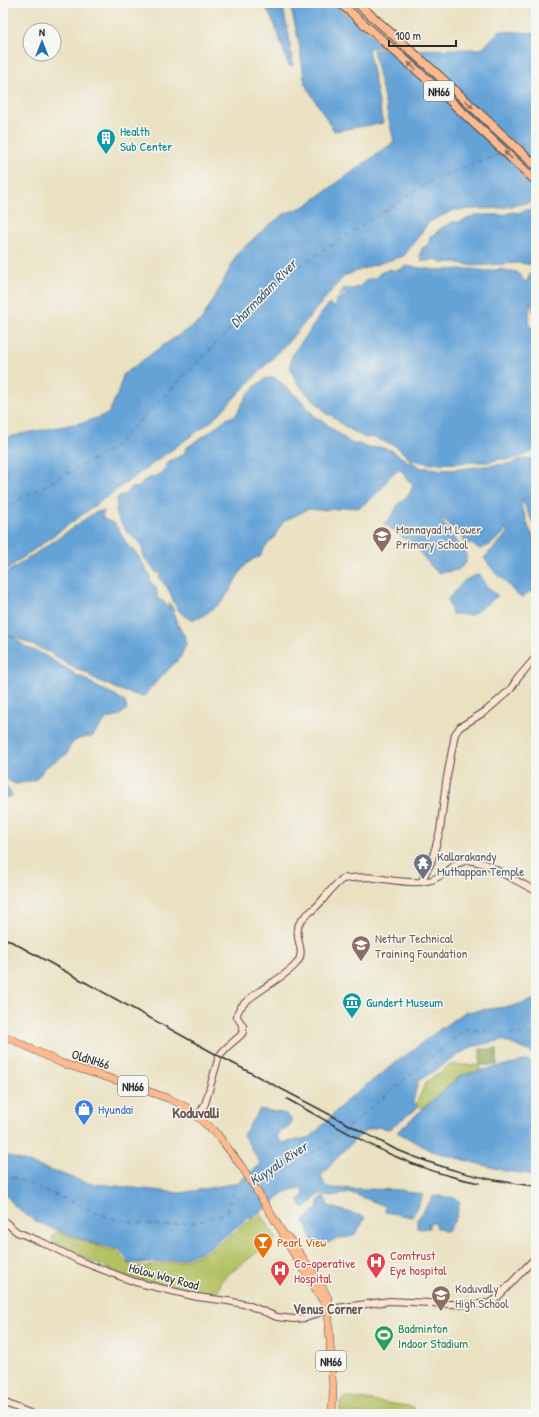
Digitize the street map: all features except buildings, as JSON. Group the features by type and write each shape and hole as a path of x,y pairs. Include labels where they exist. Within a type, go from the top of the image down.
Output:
{"highway":[{"name":"NH66","path":"340,3 429,81 536,181"},
{"name":"NH66","path":"357,3 436,72 536,166"}],"main road":[{"path":"421,882 431,864 440,831 446,782 455,734 460,727 486,711 510,690 536,657"},
{"path":"198,1117 205,1104 219,1056 243,1032 243,1026 236,1017 237,1010 250,998 281,977 296,964 301,954 297,934 298,926 302,920 342,880 375,877 412,883 421,882 432,880 444,874 456,864 469,860 485,864 536,891"},
{"name":"OldNH66","path":"3,1035 61,1063 125,1083 178,1102 198,1117 217,1134 242,1167 283,1233 289,1238 319,1281 328,1298 328,1309"},
{"name":"Holow Way Road","path":"3,1220 17,1232 44,1243 80,1261 135,1282 197,1297 228,1300 248,1305 277,1317 294,1320 306,1318 328,1309 390,1301 470,1305 489,1303 496,1299 536,1257"},
{"name":"NH66","path":"328,1309 333,1392 332,1414"},
{"path":"3,1402 32,1414"}],"green space":[{"path":"480,1049 497,1049 497,1065 480,1065"},
{"path":"450,1065 480,1065 480,1070 422,1108 416,1104 426,1082"},
{"path":"261,1214 275,1236 275,1241 267,1245 230,1273 221,1281 219,1289 213,1295 135,1279 108,1269 56,1244 52,1239 54,1234 57,1232 107,1249 117,1250 129,1264 150,1266 178,1262 199,1255 221,1242"},
{"path":"345,1397 414,1407 413,1414 340,1414 340,1402"}],"water":[{"path":"272,3 282,3 289,36 293,66 289,66 274,23 266,8"},
{"path":"290,3 332,3 387,47 368,48 383,123 334,131 305,84 299,43"},
{"name":"Dharmadam River","path":"499,31 536,33 536,201 501,208 454,210 429,222 404,256 344,276 289,341 213,420 3,572 3,439 21,434 85,422 108,414 117,395 123,375 162,346 201,321 237,254 264,229 284,214 305,206 394,142 373,50 482,49"},
{"path":"524,210 536,210 536,265 517,263 473,266 455,262 442,263 436,259 427,261 421,260 423,253 419,257 422,248 429,244 430,236 440,233 435,233 452,222 459,222 476,215 503,215 512,212 519,213"},
{"path":"406,266 437,270 471,269 487,271 502,269 498,271 506,270 517,272 526,283 536,266 536,321 530,301 529,325 533,329 536,358 536,450 515,458 486,462 432,464 413,460 407,457 396,446 372,437 365,438 344,426 331,415 326,414 323,409 300,386 292,371 292,356 326,308 330,304 334,308 336,300 350,294 346,293 338,296 344,288 352,289 359,287 366,280 376,278 380,273 390,269 402,269"},
{"path":"274,377 302,401 315,417 323,421 352,444 359,444 369,448 379,447 391,450 407,461 412,462 421,468 445,470 511,464 521,459 536,457 536,528 522,500 521,506 528,526 536,542 536,590 527,593 522,597 517,595 503,579 497,575 484,558 508,533 505,527 503,534 490,545 480,549 471,544 465,543 459,531 451,527 446,521 440,518 466,553 466,563 458,570 439,573 433,568 424,558 415,543 408,541 402,537 399,532 384,524 393,514 398,505 409,494 412,488 413,484 406,478 401,469 391,475 373,497 358,508 344,507 338,509 308,509 283,522 273,539 265,547 260,557 253,559 242,569 221,603 198,618 189,618 181,613 177,609 169,591 159,576 163,572 157,573 143,556 142,547 139,542 126,531 116,514 117,498 126,494 131,488 140,487 144,480 159,475 169,461 184,454 186,448 224,420 236,415 247,395 253,388 265,379"},
{"path":"104,511 102,518 115,524 129,547 136,553 150,575 150,581 156,588 158,599 163,601 169,610 169,603 172,607 178,625 186,637 186,644 180,658 143,697 117,689 93,679 88,673 70,666 49,652 10,635 26,647 42,654 74,673 71,673 86,679 95,686 115,695 125,702 127,709 118,716 107,718 92,737 79,739 73,743 67,754 44,768 35,780 16,784 3,776 3,575 95,512"},
{"path":"479,574 486,586 498,596 471,615 452,614 448,599 465,580"},
{"path":"3,784 10,791 12,796 3,798"},
{"name":"Kuyyali River","path":"536,999 536,1055 502,1040 471,1047 418,1081 413,1103 418,1107 389,1129 379,1127 366,1130 343,1151 321,1176 325,1186 330,1188 402,1190 423,1195 412,1217 385,1212 385,1206 351,1193 330,1196 321,1194 306,1208 301,1206 299,1201 305,1192 299,1189 294,1189 290,1190 269,1206 243,1222 216,1243 198,1253 164,1262 129,1263 119,1249 99,1245 37,1222 15,1206 3,1191 3,1154 88,1183 181,1193 237,1183 261,1164 243,1135 260,1109 286,1114 292,1120 289,1127 279,1132 276,1136 282,1143 311,1137 347,1100 440,1029 465,1012 513,1006"},
{"path":"528,1060 536,1067 536,1175 505,1171 431,1151 397,1132 461,1075"},
{"path":"324,1196 328,1206 365,1217 356,1233 352,1236 339,1238 326,1244 320,1242 319,1245 313,1243 308,1227 304,1221 318,1208 318,1201"},
{"path":"438,1196 456,1198 460,1202 456,1218 448,1231 443,1231 440,1228 436,1228 436,1223 433,1222 429,1223 429,1228 417,1228 417,1220 433,1197"}],"ferry route":[{"path":"520,146 536,140"},
{"path":"3,509 113,448 281,278 432,180 502,153"},
{"path":"253,1177 322,1149 465,1029 536,1036"},
{"path":"3,1173 110,1218 164,1226 197,1221 226,1213 237,1183 246,1180"}],"railway":[{"path":"3,937 219,1056 395,1149 430,1163 464,1173 499,1181 536,1186"},
{"path":"287,1099 365,1142 403,1160 435,1172 479,1183"}],"place":[{"name":"Health Sub Center","path":"106,155"},
{"name":"Mannayad M Lower Primary School","path":"382,553"},
{"name":"Kallarakandy Muthappan Temple","path":"423,880"},
{"name":"Nettur Technical Training Foundation","path":"361,962"},
{"name":"Gundert Museum","path":"352,1019"},
{"name":"Hyundai","path":"84,1126"},
{"name":"Pearl View","path":"263,1259"},
{"name":"Comtrust Eye hospital","path":"376,1279"},
{"name":"Co-operative Hospital","path":"280,1287"},
{"name":"Koduvally High School","path":"441,1312"},
{"name":"Badminton Indoor Stadium","path":"384,1352"}],"district":[{"name":"Koduvalli","path":"196,1112"},
{"name":"Venus Corner","path":"328,1308"}]}
